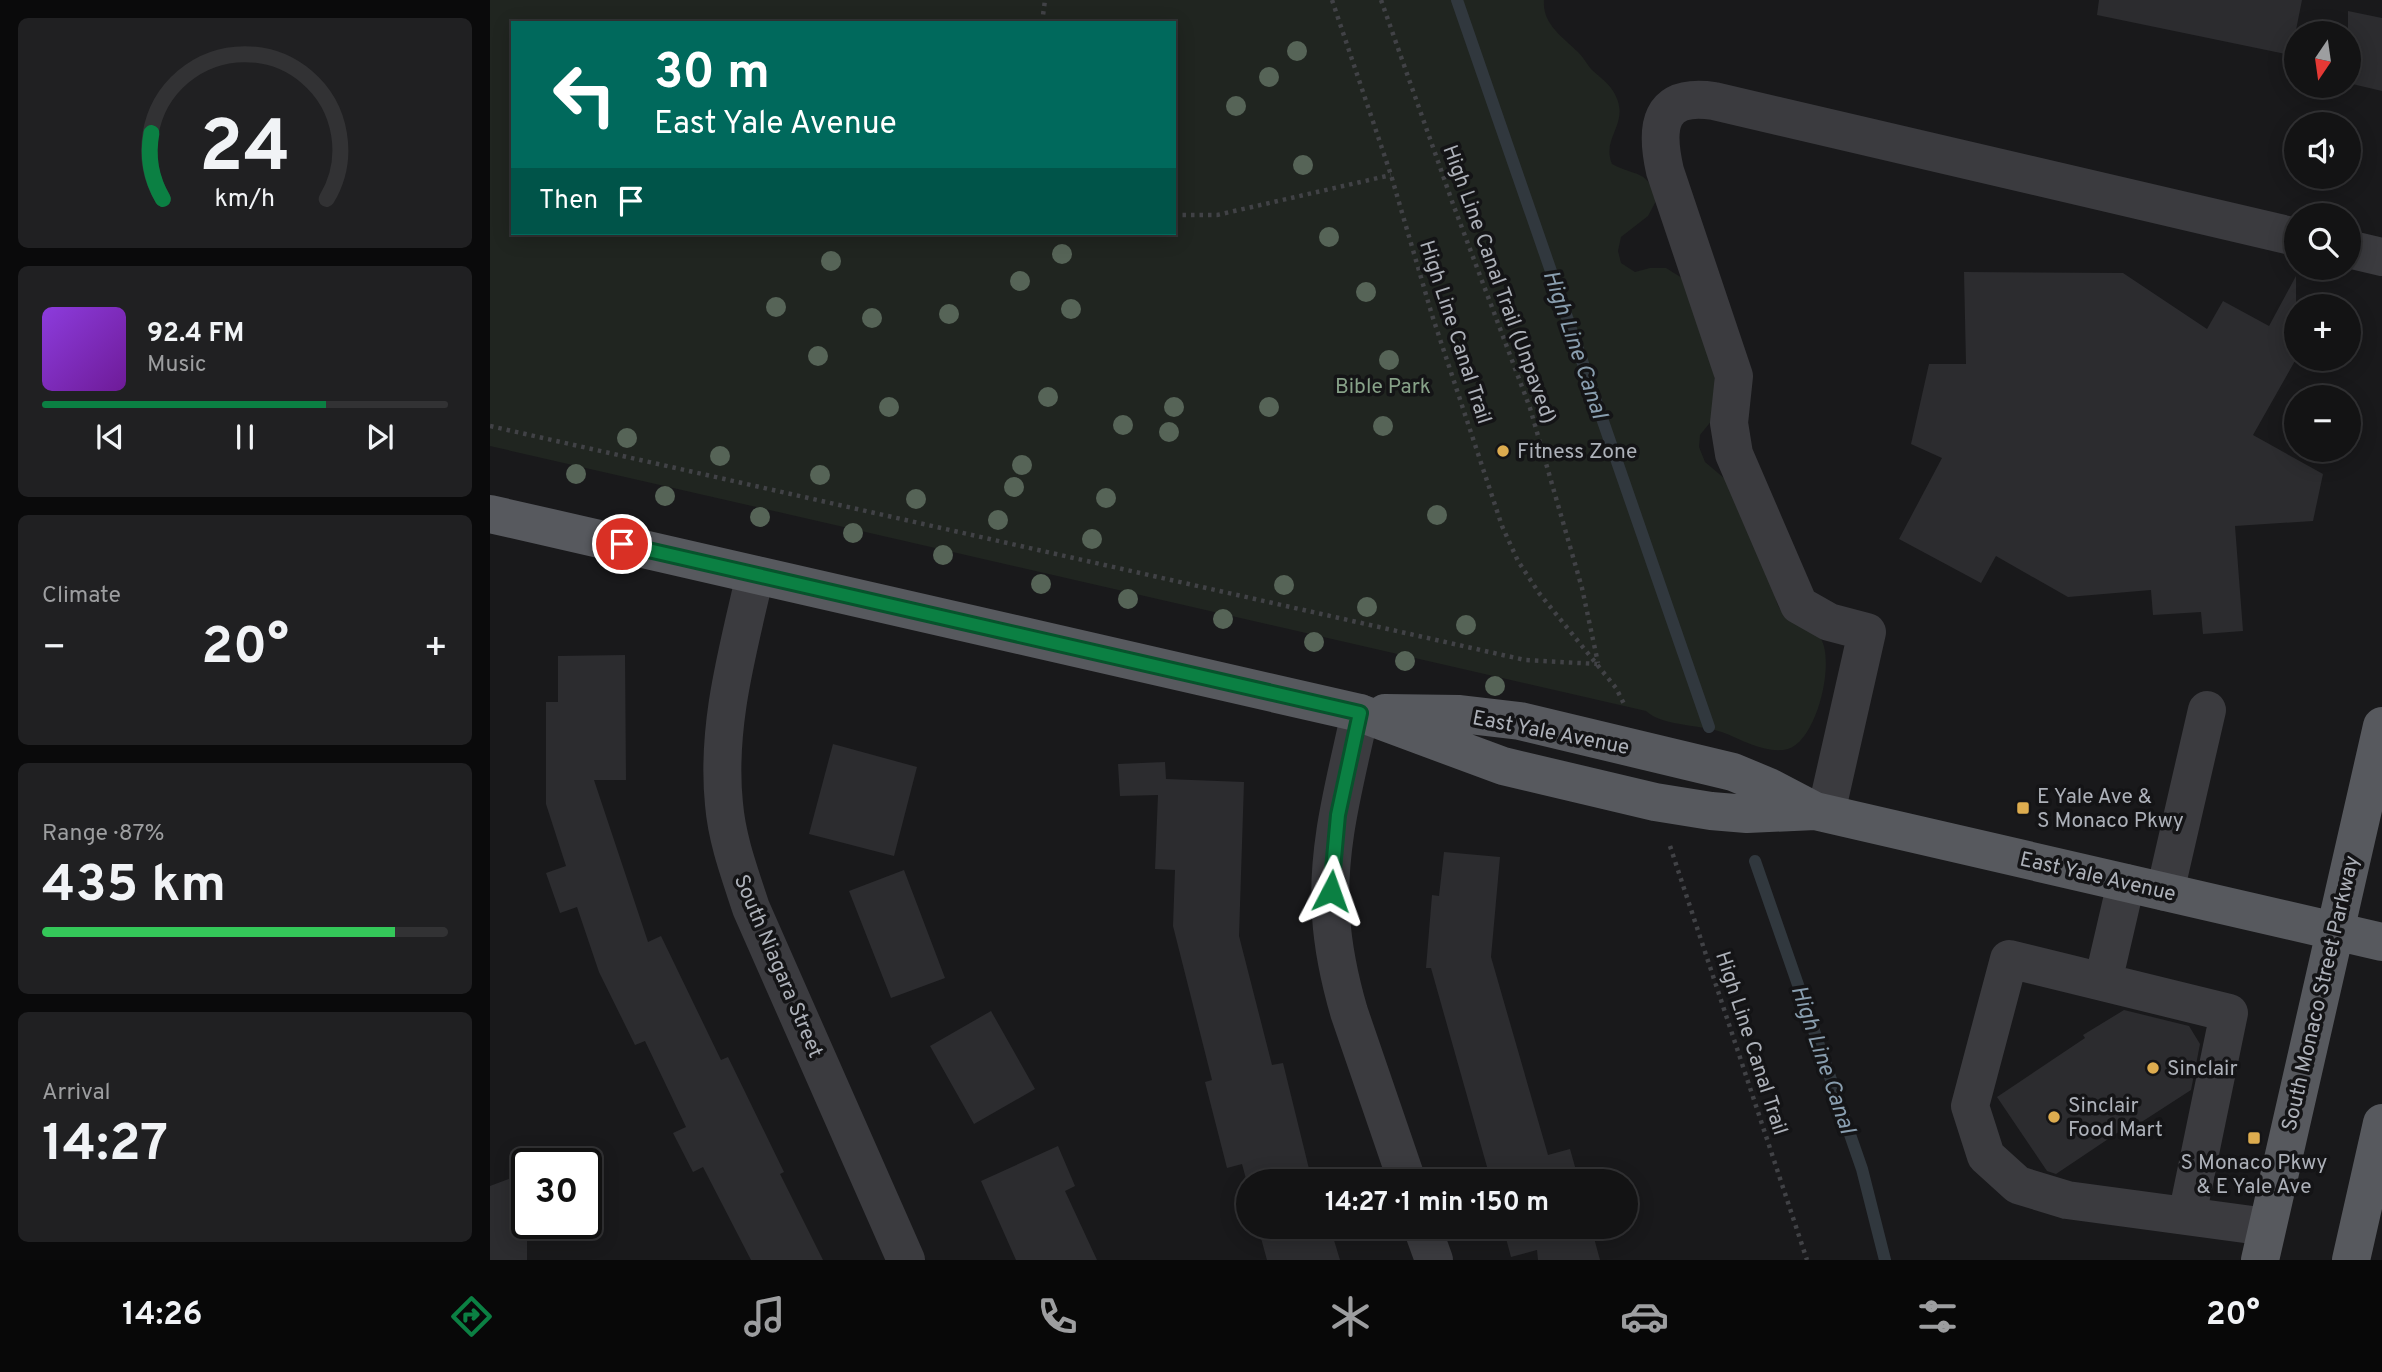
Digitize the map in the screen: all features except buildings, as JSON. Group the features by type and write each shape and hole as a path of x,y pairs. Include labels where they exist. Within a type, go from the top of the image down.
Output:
{"main road":[{"name":"East Yale Avenue","path":"490,514 1360,713 1494,764 1656,802 1747,814 1820,812 2382,942"},
{"name":"South Monaco Street Parkway","path":"2263,1243 2382,726"},
{"path":"2351,1260 2382,1123"}],"street":[{"path":"1820,812 1867,632 1829,622 1799,606 1734,454 1729,423 1734,376 1665,171 1659,136 1662,120 1668,112 1691,100 1714,101 2284,234"},
{"path":"2361,252 2382,257"},
{"name":"South Niagara Street","path":"755,575 732,679 724,739 724,806 734,854 751,908 906,1260"},
{"path":"2165,892 2207,710"},
{"path":"1360,713 1333,845 1332,926 1349,1012 1403,1169"},
{"path":"2103,982 2126,883"},
{"path":"2187,1216 2229,1013 2009,959 1970,1106 1986,1156 2018,1185 2067,1200 2187,1216 2263,1243"},
{"path":"1426,1239 1434,1260"}],"path":[{"path":"1042,21 1045,0"},
{"name":"High Line Canal Trail","path":"1332,0 1391,175 1432,315 1502,526 1518,561 1539,593 1616,688 1628,714"},
{"name":"High Line Canal Trail (Unpaved)","path":"1381,0 1453,204 1530,408 1582,588 1598,664"},
{"path":"1176,215 1217,215 1391,175"},
{"path":"490,426 1525,660 1598,664"},
{"name":"High Line Canal Trail","path":"1667,836 1808,1260"}],"green space":[{"name":"Bible Park","path":"490,0 1544,0 1544,9 1550,23 1609,85 1617,100 1619,119 1609,154 1612,164 1645,179 1650,184 1656,201 1648,216 1621,237 1618,251 1621,263 1635,272 1666,268 1682,278 1713,351 1717,414 1700,435 1699,447 1705,462 1731,484 1776,588 1776,600 1780,608 1792,619 1815,632 1825,650 1824,682 1815,717 1798,743 1788,749 1765,749 1718,731 1663,720 1646,711 490,446"}],"waterway":[{"name":"High Line Canal","path":"1457,0 1709,727"},
{"name":"High Line Canal","path":"1755,861 1862,1169 1885,1260"}],"place":[{"name":"Fitness Zone","path":"1503,451"},
{"name":"E Yale Ave & S Monaco Pkwy","path":"2023,808"},
{"name":"Sinclair","path":"2153,1068"},
{"name":"Sinclair Food Mart","path":"2054,1117"},
{"name":"S Monaco Pkwy & E Yale Ave","path":"2254,1138"}],"route":[{"path":"622,544 1360,713 1333,845 1331,891"}]}
